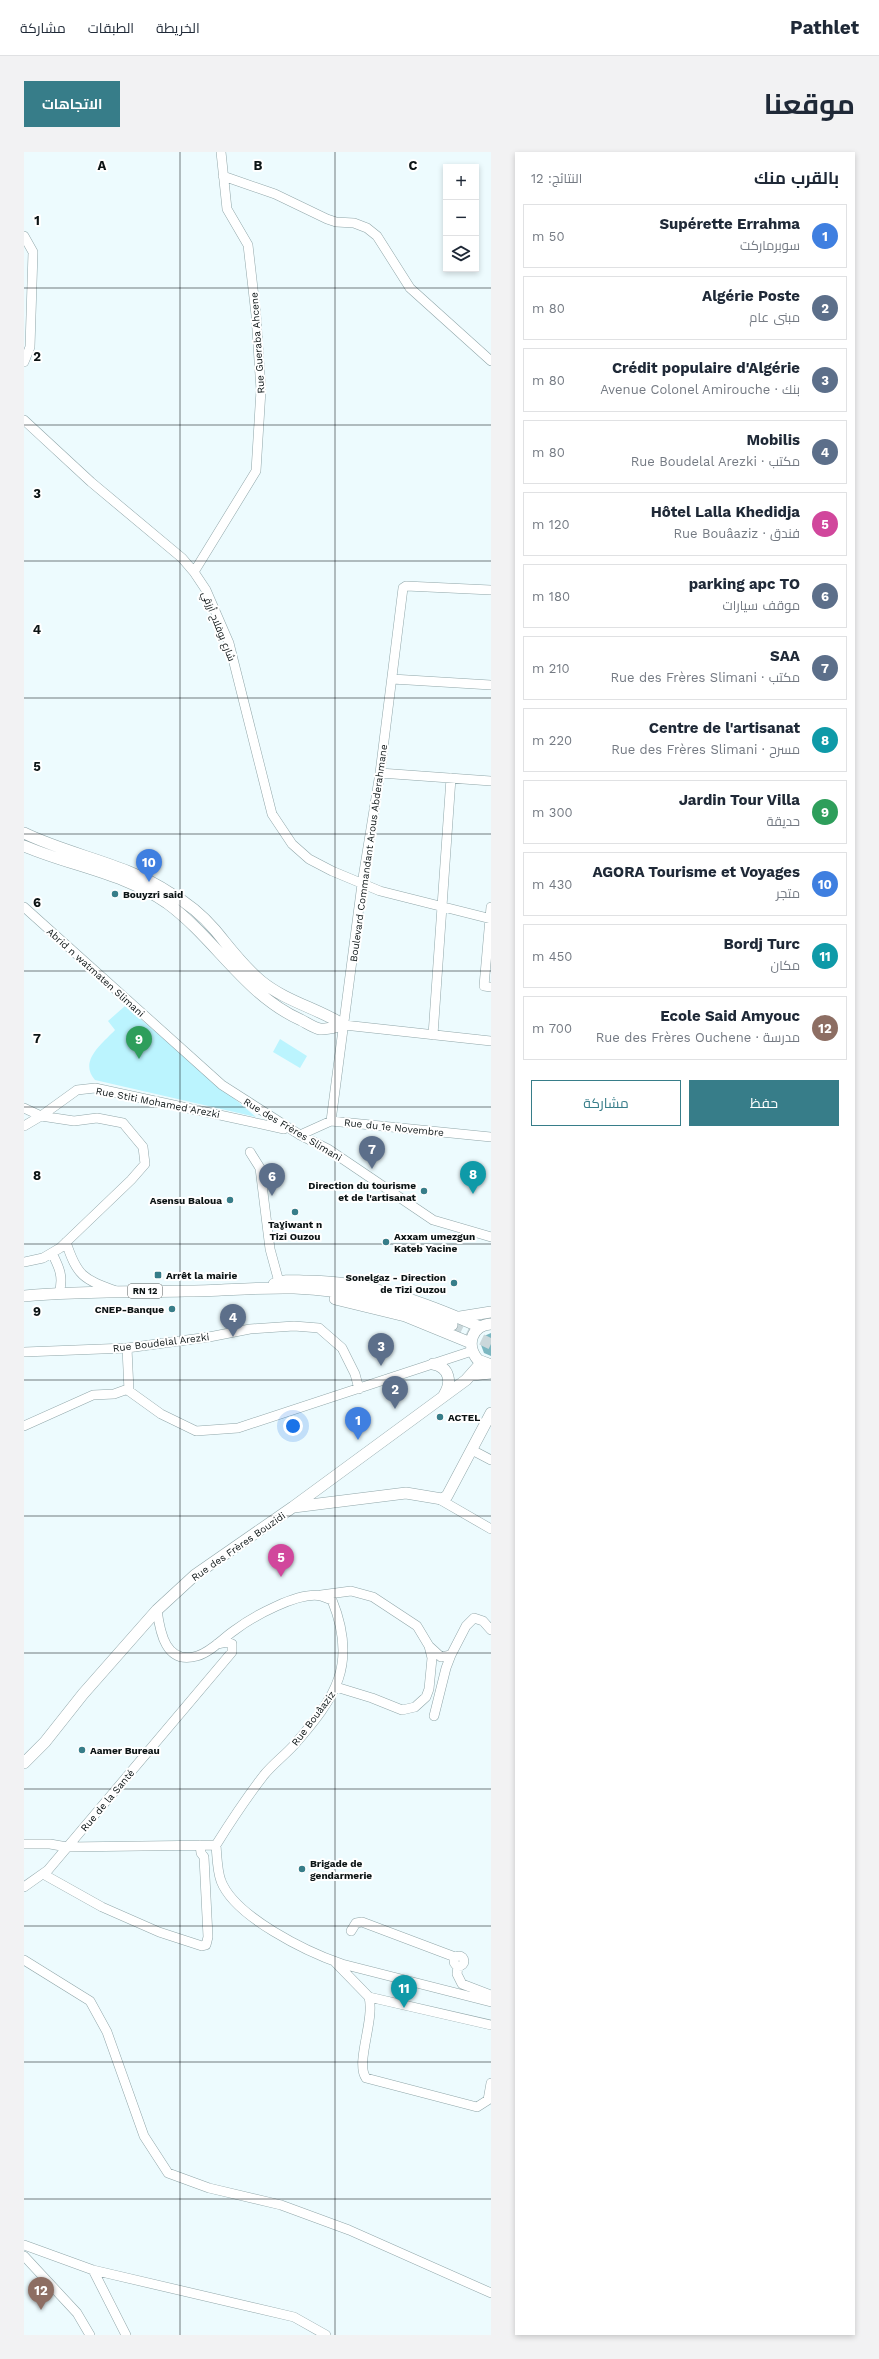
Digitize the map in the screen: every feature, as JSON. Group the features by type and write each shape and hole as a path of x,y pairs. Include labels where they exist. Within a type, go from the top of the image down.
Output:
{"main road":[{"path":"24,833 121,868 171,893 213,928 241,962 272,990 300,1005 328,1015 344,1025"},
{"path":"24,846 118,877 144,889 168,904 206,938 255,991 273,1005 321,1029 344,1025"},
{"path":"266,1288 279,1282 312,1281 348,1284 394,1294 454,1321 484,1325"},
{"path":"266,1288 284,1294 320,1296 369,1306 425,1323 471,1347 486,1364"},
{"name":"RN 12","path":"24,1296 117,1291 266,1288 322,1290 360,1295 454,1321"},
{"path":"454,1321 491,1312"},
{"path":"471,1347 475,1332 484,1325"},
{"path":"433,1364 441,1367 449,1377 449,1386 442,1398"},
{"name":"Rue des Frères Bouzidi","path":"24,1763 45,1742 83,1694 157,1610 195,1575 293,1507 486,1364"},
{"path":"473,1375 491,1373"},
{"path":"293,1507 406,1493 417,1493 440,1499 447,1496 491,1413"}],"street":[{"name":"Rue Gueraba Ahcene","path":"194,572 256,471 261,390 256,315 248,245 227,209 221,152"},
{"path":"223,176 274,194 326,219 336,222 354,223 367,228 377,236 410,288 491,361"},
{"path":"24,236 32,252 30,347 24,362"},
{"name":"شارع بوفلاح أرزقي","path":"24,420 91,482 182,558 206,590 228,643 244,696 272,814 292,844 310,859 362,884 442,908 490,919"},
{"name":"Boulevard Commandant Arous Abderahmane","path":"331,1120 362,884 380,773 404,586 491,590"},
{"path":"392,679 491,685"},
{"path":"380,773 491,781"},
{"path":"433,1035 451,778"},
{"name":"Abrid n watmaten Slimani","path":"24,907 222,1085"},
{"path":"488,987 491,907"},
{"path":"344,1025 491,1041"},
{"name":"Rue des Frères Slimani","path":"222,1085 300,1135 328,1149 433,1220 491,1237"},
{"name":"Rue Stiti Mohamed Arezki","path":"24,1126 41,1116 77,1090 96,1088 272,1125 300,1135"},
{"path":"24,1108 41,1116 74,1121 97,1118 123,1123 143,1147 145,1164 131,1180 66,1242 52,1253 24,1262"},
{"name":"Rue du 1e Novembre","path":"300,1135 331,1120 491,1137"},
{"path":"250,1152 260,1168 270,1249 279,1282"},
{"path":"66,1242 74,1264 89,1281 117,1291"},
{"path":"52,1253 62,1275 60,1293"},
{"path":"484,1325 491,1312"},
{"name":"Rue Boudelal Arezki","path":"24,1352 127,1348 209,1337 250,1329 294,1326 319,1328 342,1348 355,1374 359,1389"},
{"path":"24,1428 93,1395 114,1394 125,1390 130,1391 161,1414 196,1431 238,1428 433,1364 471,1347"},
{"path":"127,1348 130,1391"},
{"path":"472,1450 491,1460"},
{"path":"440,1499 491,1529"},
{"path":"157,1610 160,1634 170,1651 183,1658 199,1656 247,1622 296,1598 351,1591 373,1597 418,1626 429,1646 432,1658 430,1684 426,1697 414,1707 402,1710 372,1698 336,1687"},
{"name":"Rue Bouâaziz","path":"216,1845 265,1774 294,1744 333,1694 336,1687 343,1657 340,1620 332,1600 320,1596"},
{"path":"434,1716 446,1668 451,1655 469,1621 478,1618 491,1630"},
{"name":"Rue de la Santé","path":"24,1887 44,1874 68,1847 232,1652 232,1644 227,1642 217,1644"},
{"path":"429,1646 441,1657 451,1655"},
{"path":"24,1844 50,1844 68,1847 216,1845 221,1880 229,1895 250,1915 286,1939 334,1961 384,1976 491,2002"},
{"path":"44,1874 126,1917 202,1946 206,1945 208,1937 204,1861 200,1845"},
{"path":"351,1931 356,1923 362,1922 456,1962 457,1974 462,1984 491,1995"},
{"path":"24,1960 90,2001 107,2032 144,2136 168,2172 209,2188 280,2205 350,2230 491,2293"},
{"path":"334,1961 369,1997 372,2011 362,2067 366,2078 477,2107 488,2100 491,2083"},
{"path":"369,1997 491,2025"},
{"path":"24,2245 93,2270 294,2318 326,2335"},
{"path":"24,2256 77,2313 90,2335"},
{"path":"93,2270 126,2335"}],"shaded area":[{"path":"125,1006 256,1117 95,1080 90,1073 89,1066 91,1059 94,1053 115,1030 108,1021"},
{"path":"280,1039 307,1056 300,1068 273,1052"},
{"path":"491,1333 491,1356 484,1353 481,1345 484,1336"}],"tunnel":[{"path":"452,1325 491,1344"}],"place":[{"name":"AGORA Tourisme et Voyages","path":"149,882"},
{"name":"Bouyzri said","path":"115,894"},
{"name":"Jardin Tour Villa","path":"139,1059"},
{"name":"SAA","path":"372,1169"},
{"name":"Direction du tourisme et de l'artisanat","path":"424,1191"},
{"name":"Centre de l'artisanat","path":"473,1194"},
{"name":"parking apc TO","path":"272,1196"},
{"name":"Asensu Baloua","path":"230,1200"},
{"name":"Taɣiwant n Tizi Ouzou","path":"295,1212"},
{"name":"Axxam umezgun Kateb Yacine","path":"386,1242"},
{"name":"Arrêt la mairie","path":"158,1275"},
{"name":"Sonelgaz - Direction de Tizi Ouzou","path":"454,1283"},
{"name":"CNEP-Banque","path":"172,1309"},
{"name":"Mobilis","path":"233,1337"},
{"name":"Crédit populaire d'Algérie","path":"381,1366"},
{"name":"Algérie Poste","path":"395,1409"},
{"name":"ACTEL","path":"440,1417"},
{"name":"Supérette Errahma","path":"358,1440"},
{"name":"Hôtel Lalla Khedidja","path":"281,1577"},
{"name":"Aamer Bureau","path":"82,1750"},
{"name":"Brigade de gendarmerie","path":"302,1869"},
{"name":"Bordj Turc","path":"404,2008"},
{"name":"Ecole Said Amyouc","path":"41,2310"}]}
